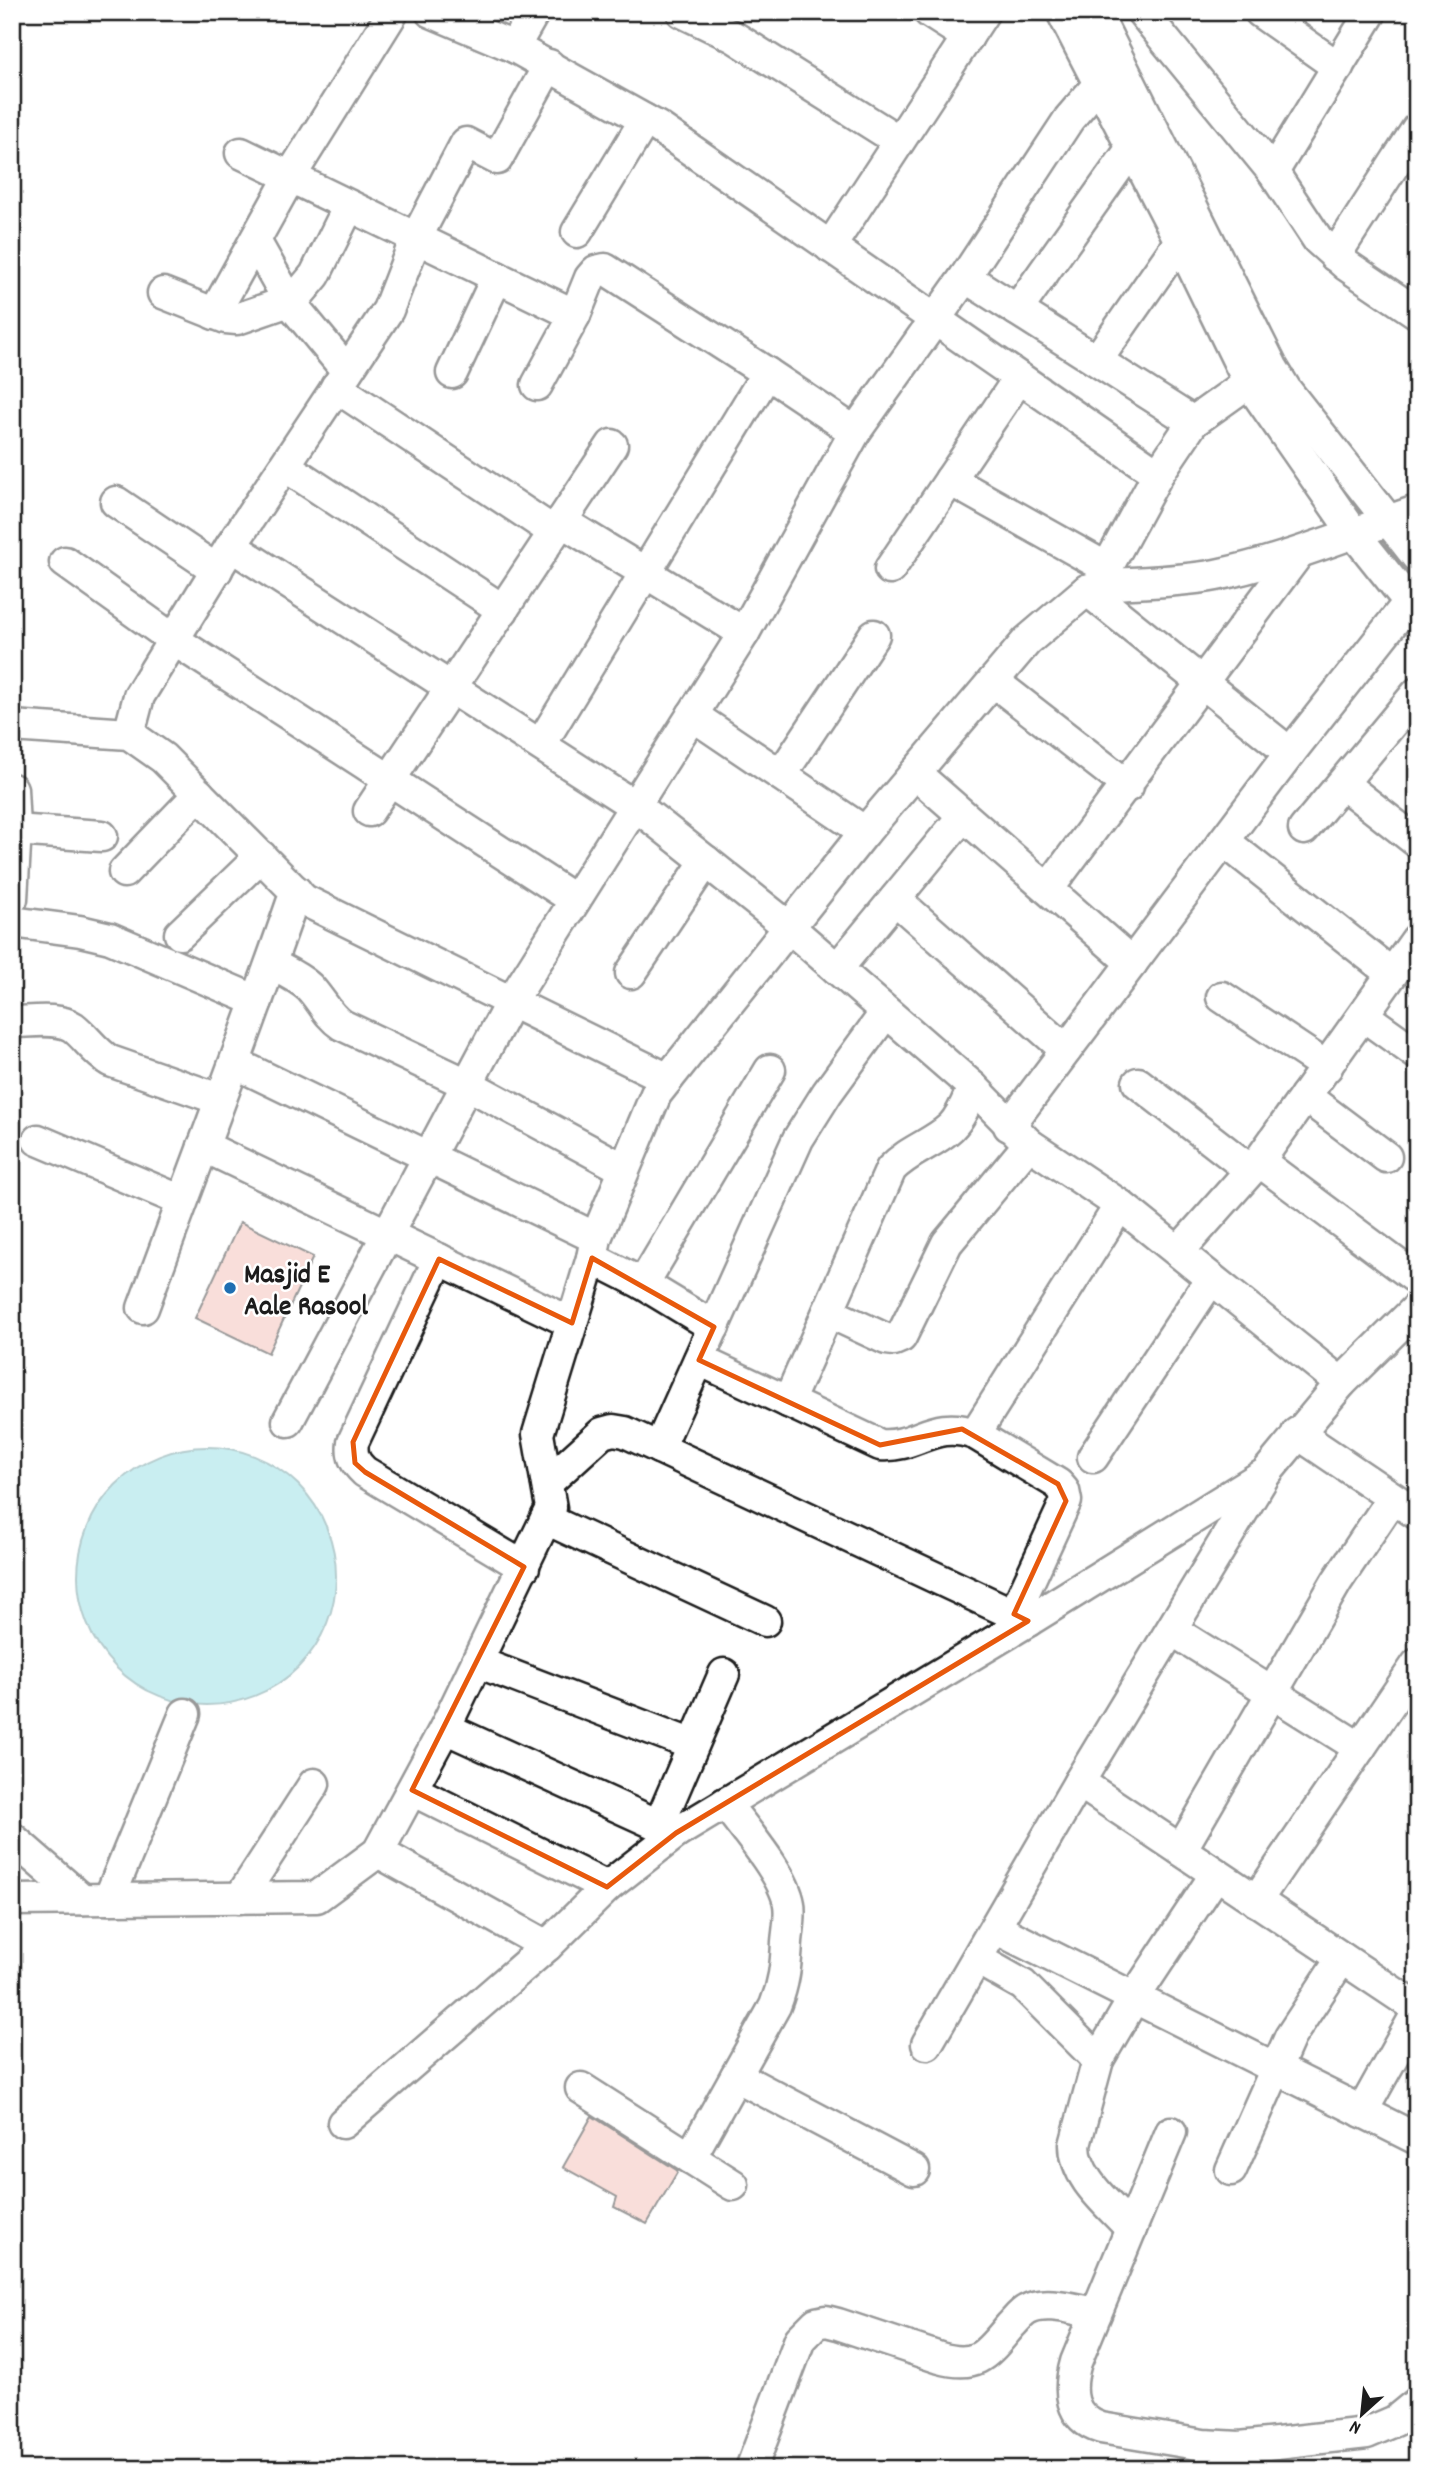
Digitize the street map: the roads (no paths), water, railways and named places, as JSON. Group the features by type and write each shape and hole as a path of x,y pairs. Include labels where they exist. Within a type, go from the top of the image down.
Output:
{"street":[{"path":"214,314 290,177 393,12"},
{"path":"431,12 514,47 645,120 1158,474"},
{"path":"514,47 534,12"},
{"path":"682,12 734,37 899,141"},
{"path":"830,247 976,25 929,12"},
{"path":"828,1312 886,1339 894,1340 901,1336 947,1243 1019,1135 1066,1051 1290,753 1413,607 1353,532 1180,240 1062,12"},
{"path":"1095,12 1260,374 1286,390 1403,516 1417,557"},
{"path":"1142,12 1273,172 1318,240 1335,256 1416,308"},
{"path":"1260,12 1338,67"},
{"path":"1273,172 1371,12"},
{"path":"129,734 139,696 224,558 388,310 416,238 466,143 497,159 549,65"},
{"path":"288,1421 511,1002 744,633 855,432 965,277 1069,118 1099,84"},
{"path":"577,232 645,120"},
{"path":"1335,256 1417,129"},
{"path":"1017,310 1132,148"},
{"path":"241,153 575,315"},
{"path":"163,293 214,314 237,319 289,301 299,294 315,275 349,206"},
{"path":"1097,360 1180,240"},
{"path":"255,241 289,301 342,379 558,527 645,573 744,633"},
{"path":"537,385 575,315 590,278 596,271 605,269 855,432"},
{"path":"452,373 497,277"},
{"path":"965,277 1193,422"},
{"path":"541,744 767,373"},
{"path":"12,1899 317,1897 378,1852 445,1728 551,1508 538,1434 594,1248 656,1094 866,832 1027,641 1099,581 1158,474 1193,422 1260,374"},
{"path":"890,569 1019,378"},
{"path":"369,811 612,445"},
{"path":"285,466 503,610"},
{"path":"950,480 1099,581 1204,683 1290,753"},
{"path":"116,502 224,558 451,688 635,805 790,928 973,1087 1019,1135 1120,1205 1341,1383"},
{"path":"1099,581 1214,576 1298,554 1403,516"},
{"path":"1048,890 1128,786 1298,554"},
{"path":"65,562 174,640 575,900"},
{"path":"781,775 874,635"},
{"path":"993,681 1128,786"},
{"path":"1304,829 1417,693"},
{"path":"692,715 866,832"},
{"path":"12,726 129,734 163,758 304,900 668,1079"},
{"path":"915,773 1132,963"},
{"path":"1343,784 1417,842"},
{"path":"12,789 12,899"},
{"path":"124,872 199,794"},
{"path":"837,969 963,816"},
{"path":"14,830 102,836"},
{"path":"1224,841 1392,974"},
{"path":"180,934 261,856"},
{"path":"631,973 706,861"},
{"path":"143,1308 296,891"},
{"path":"895,899 1066,1051"},
{"path":"12,922 110,938 257,1001"},
{"path":"1179,1251 1255,1166 1417,940"},
{"path":"271,964 300,979 332,1018 342,1025 467,1084 624,1169"},
{"path":"1222,997 1327,1067"},
{"path":"659,1448 798,1139 827,1093 886,1012"},
{"path":"1364,1016 1417,1054"},
{"path":"12,1022 60,1022 72,1027 100,1056 110,1061 219,1099"},
{"path":"235,1063 427,1156 594,1248 643,1284 714,1327"},
{"path":"643,1284 770,1070"},
{"path":"1138,1083 1417,1279"},
{"path":"788,1402 891,1169 904,1156 953,1125 973,1087"},
{"path":"1305,1096 1386,1157"},
{"path":"38,1140 182,1201"},
{"path":"202,1146 572,1323"},
{"path":"975,1434 1120,1205"},
{"path":"439,1259 351,1451 355,1463 365,1472 524,1567"},
{"path":"1093,1457 1211,1279"},
{"path":"928,2044 1079,1782 1266,1473 1341,1383 1417,1308"},
{"path":"699,1360 880,1445 893,1446 951,1428 975,1434 1058,1484 1065,1491 1066,1501 1021,1618"},
{"path":"547,1483 603,1433 613,1430 625,1432 1021,1618"},
{"path":"1181,1850 1337,1581 1407,1502 1297,1433"},
{"path":"343,2123 547,1946 667,1829 725,1803 1021,1618 1266,1473"},
{"path":"546,1519 765,1621"},
{"path":"1172,1630 1360,1748"},
{"path":"477,1662 693,1745"},
{"path":"1256,1901 1417,1664"},
{"path":"667,1829 693,1745 724,1674"},
{"path":"95,1899 185,1714"},
{"path":"445,1728 667,1829"},
{"path":"1079,1782 1417,2011 1362,2112"},
{"path":"240,1898 314,1784"},
{"path":"412,1790 607,1886"},
{"path":"690,2158 782,1989 786,1969 789,1905 785,1889 725,1803"},
{"path":"12,1838 95,1899"},
{"path":"378,1852 547,1946"},
{"path":"1131,2229 1080,2172 1075,2159 1075,2145 1098,2060 1134,1998 1216,1874"},
{"path":"995,1928 1417,2139"},
{"path":"1231,2170 1275,2068 1302,2017 1342,1958"},
{"path":"976,1959 1023,1985 1098,2060"},
{"path":"736,2076 914,2169"},
{"path":"581,2088 733,2185"},
{"path":"1171,2132 1076,2362 1072,2395 1081,2417 1089,2424 1101,2428 1203,2445 1240,2447 1367,2433 1395,2421 1417,2403"},
{"path":"751,2469 800,2339 816,2323 838,2324 948,2360 967,2363 988,2351 1026,2310 1048,2306 1096,2313"}],"water":[{"path":"207,1447 256,1457 278,1469 298,1485 314,1505 326,1527 336,1576 326,1625 314,1647 298,1667 278,1683 256,1695 207,1705 158,1695 136,1683 116,1667 100,1647 88,1625 78,1576 88,1527 100,1505 116,1485 136,1469 158,1457"}],"place":[{"name":"Masjid E Aale Rasool","path":"230,1288"}]}
